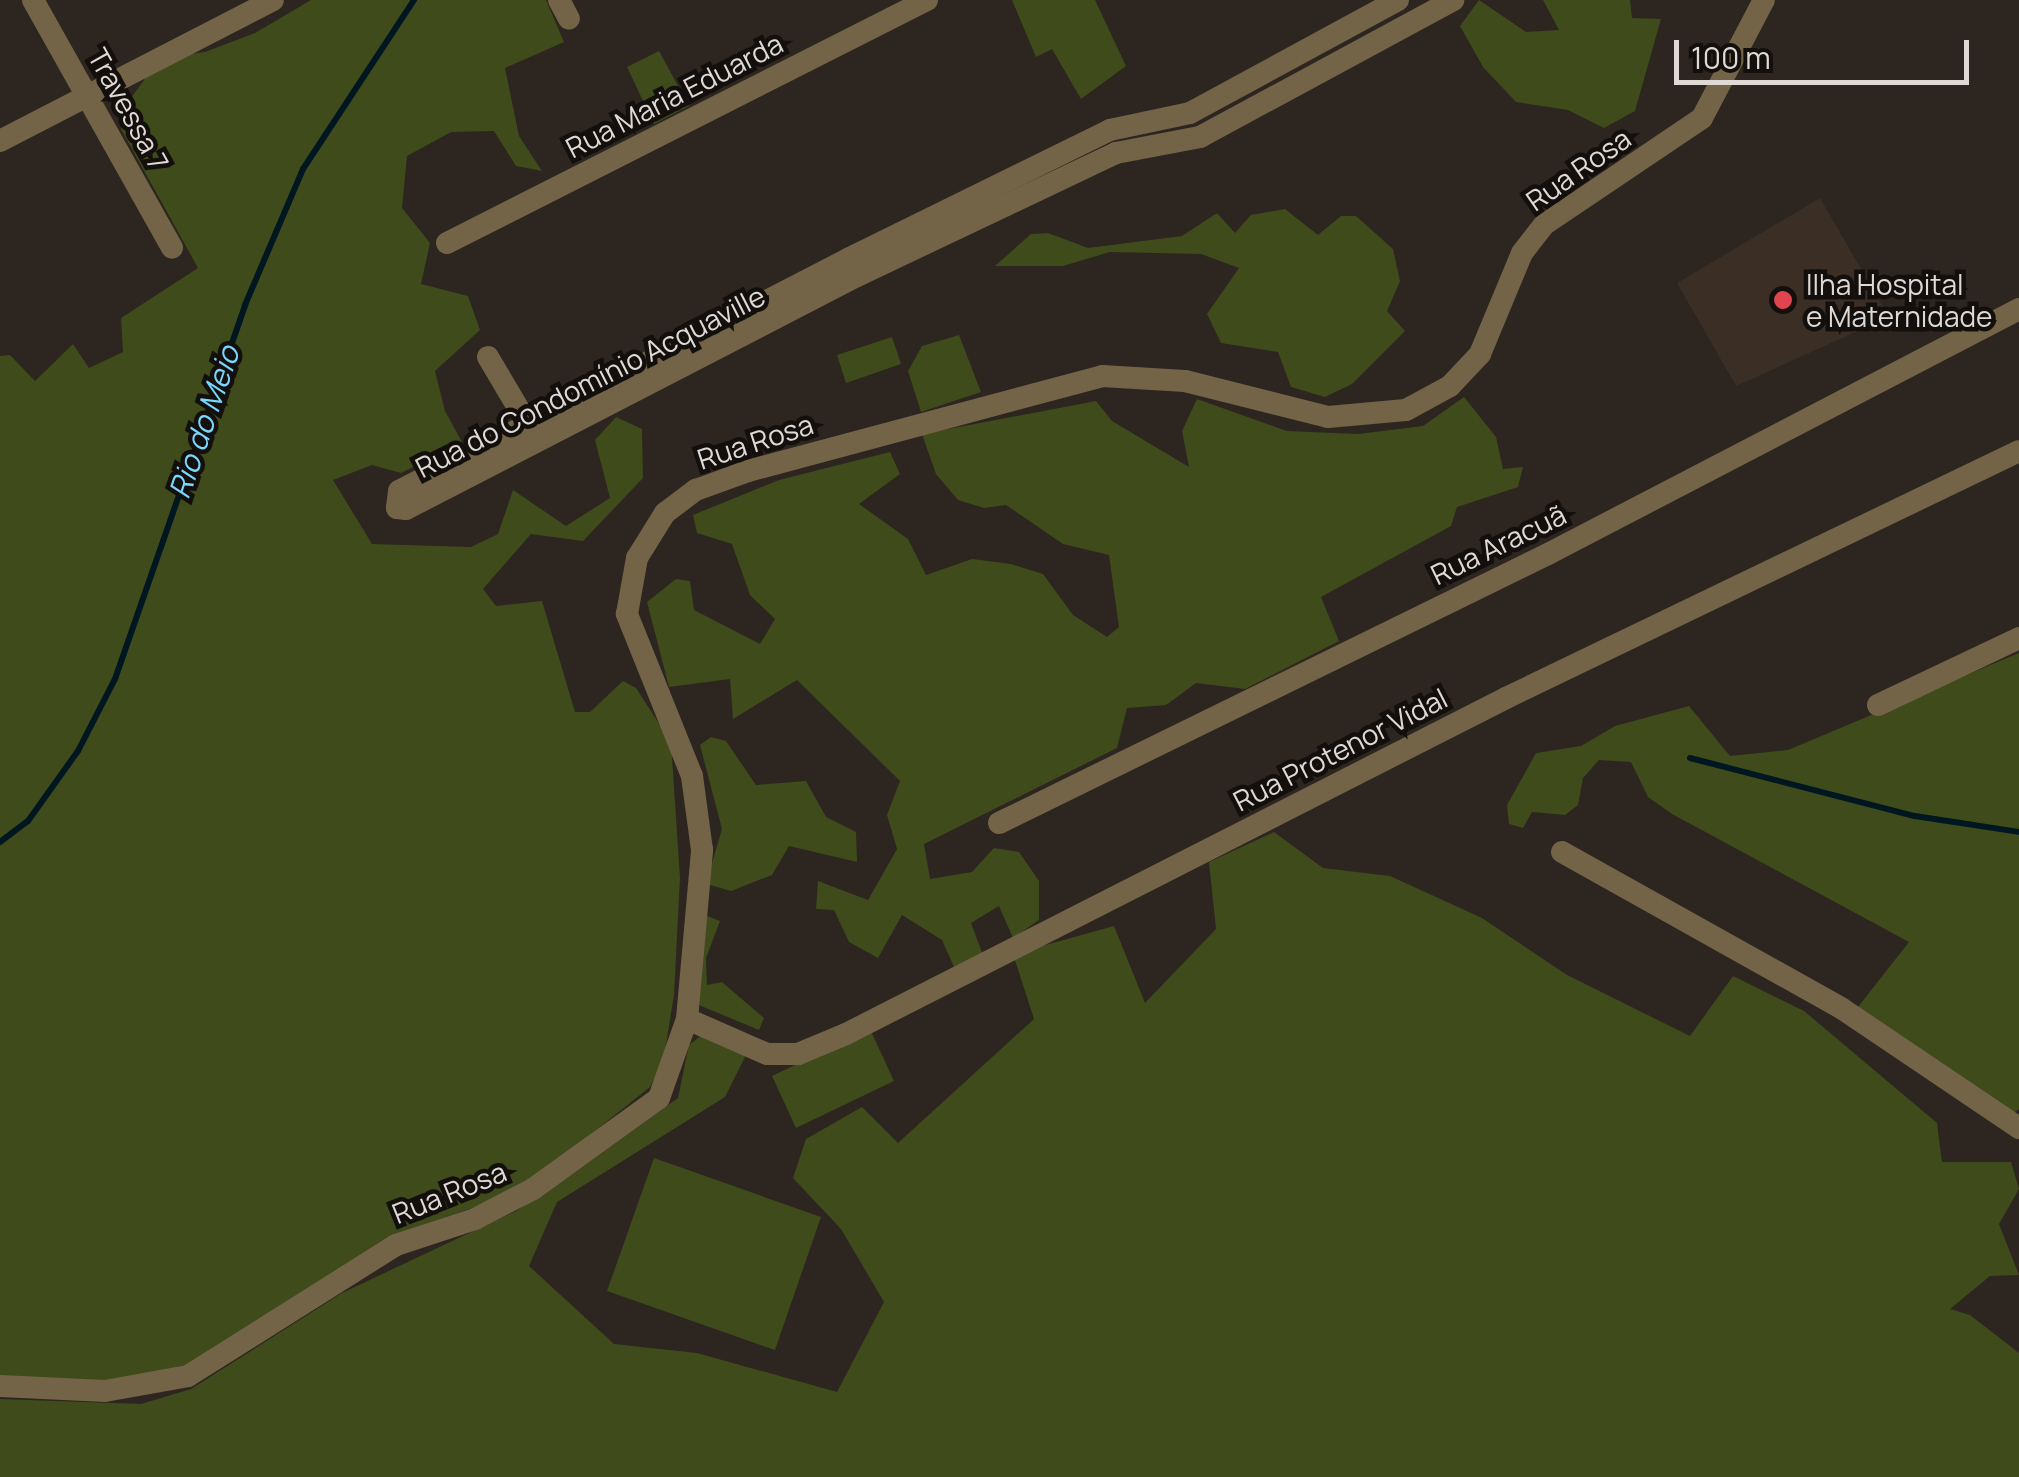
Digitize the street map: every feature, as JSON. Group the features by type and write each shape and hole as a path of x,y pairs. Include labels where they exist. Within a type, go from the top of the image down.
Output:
{"street":[{"name":"Travessa 7","path":"34,0 172,248"},
{"path":"0,141 273,0"},
{"name":"Rua Maria Eduarda","path":"448,243 927,0"},
{"name":"Rua do Condomínio Acquaville","path":"534,436 399,491 397,508 406,510 534,436 720,337 1017,188 1110,130 1190,114 1398,0"},
{"name":"Rua do Condomínio Acquaville","path":"1017,188 1116,154 1200,137 1453,0"},
{"name":"Rua Rosa","path":"0,1386 105,1391 188,1376 396,1245 475,1218 533,1190 642,1114 673,1073 687,1020 702,850 698,804 680,742 627,614 637,558 664,513 696,490 748,472 1102,376 1185,380 1328,418 1406,410 1450,386 1480,354 1522,253 1545,224 1702,118 1764,0"},
{"path":"1315,45 1327,66"},
{"path":"1190,114 1200,137"},
{"name":"Rua Aracuã","path":"999,822 1548,554 2019,309"},
{"path":"488,357 534,436"},
{"name":"Rua Protenor Vidal","path":"687,1020 766,1054 798,1054 846,1034 1506,698 2019,451"},
{"path":"1878,705 2019,638"},
{"path":"1562,852 1842,1008 2019,1128"}],"shaded area":[{"name":"Ilha Hospital e Maternidade","path":"1820,198 1889,317 1736,386 1677,283"}],"green space":[{"path":"311,0 546,0 564,42 505,68 519,136 542,171 516,166 494,131 451,132 407,156 402,208 430,243 421,284 468,296 480,330 435,371 445,411 462,442 401,473 372,465 333,480 372,544 471,547 498,534 513,490 566,526 610,498 595,440 616,417 642,429 643,478 583,541 531,534 483,589 496,606 542,601 575,712 590,712 623,681 636,688 671,742 680,878 674,995 663,1063 650,1087 542,1173 490,1202 390,1236 198,1362 106,1384 0,1382 0,356 10,355 35,381 73,344 89,368 123,352 121,318 198,268 121,129 128,102 160,58 205,52 255,33"},
{"path":"1012,0 1095,0 1126,66 1081,99 1052,49 1036,57"},
{"path":"1479,0 1526,32 1559,30 1543,0 1630,0 1632,18 1661,19 1635,111 1604,128 1568,110 1516,102 1483,67 1460,26"},
{"path":"659,51 689,106 654,124 627,67"},
{"path":"1285,209 1318,235 1341,216 1356,216 1393,249 1400,281 1387,311 1405,331 1352,384 1325,397 1291,387 1278,352 1221,343 1207,314 1239,268 1201,254 1110,252 1063,266 995,266 1031,234 1048,233 1088,248 1182,236 1217,213 1235,233 1251,215"},
{"path":"959,335 981,392 921,412 908,371 922,346"},
{"path":"892,337 901,364 846,383 837,355"},
{"path":"1464,397 1496,437 1503,469 1523,467 1518,487 1457,507 1451,526 1321,597 1339,641 1245,689 1196,683 1166,705 1127,708 1117,748 924,844 930,879 972,872 994,848 1019,852 1039,881 1039,920 1013,938 999,906 971,923 983,955 954,967 942,940 902,915 878,958 849,942 834,910 816,909 818,881 868,900 897,849 887,815 900,781 797,680 733,719 730,679 669,687 647,602 676,579 690,581 694,610 760,644 775,619 750,595 732,544 697,533 693,515 779,480 890,452 900,474 859,504 908,539 926,575 972,559 1011,564 1043,574 1073,615 1107,637 1119,627 1109,555 1063,544 1006,505 984,508 958,500 936,474 922,434 1096,401 1112,421 1189,467 1182,431 1197,399 1287,431 1358,434 1423,426"},
{"path":"2019,653 2019,1109 2011,1115 1858,1007 1909,942 1672,814 1648,797 1631,762 1599,760 1583,778 1578,805 1565,815 1532,812 1523,828 1509,824 1507,805 1536,753 1581,746 1615,726 1689,706 1730,756 1788,750"},
{"path":"711,737 726,741 756,785 806,781 826,817 856,832 857,862 789,846 772,875 731,891 706,884 722,829 700,745"},
{"path":"1274,832 1323,868 1390,876 1482,918 1567,975 1690,1036 1733,976 1804,1011 1937,1123 1942,1162 2011,1162 2019,1189 1999,1224 2019,1275 1990,1276 1950,1309 1970,1315 2019,1353 2019,1477 0,1477 0,1399 141,1404 191,1389 342,1293 516,1211 574,1173 678,1098 689,1045 702,1035 747,1053 725,1097 557,1202 529,1266 614,1344 697,1353 837,1392 884,1302 841,1229 793,1178 806,1139 862,1107 898,1143 1034,1019 1013,954 1114,926 1145,1003 1216,929 1209,862"},
{"path":"702,914 720,921 706,958 707,985 722,982 764,1018 759,1030 694,1003"},
{"path":"870,1029 894,1081 796,1128 772,1076"},
{"path":"654,1158 821,1217 775,1350 607,1291"}],"waterway":[{"name":"Rio do Meio","path":"0,842 28,821 78,751 115,679 245,305 303,169 414,0"},
{"path":"1690,758 1915,816 2019,832"}],"place":[{"name":"Ilha Hospital e Maternidade","path":"1783,300"}]}
